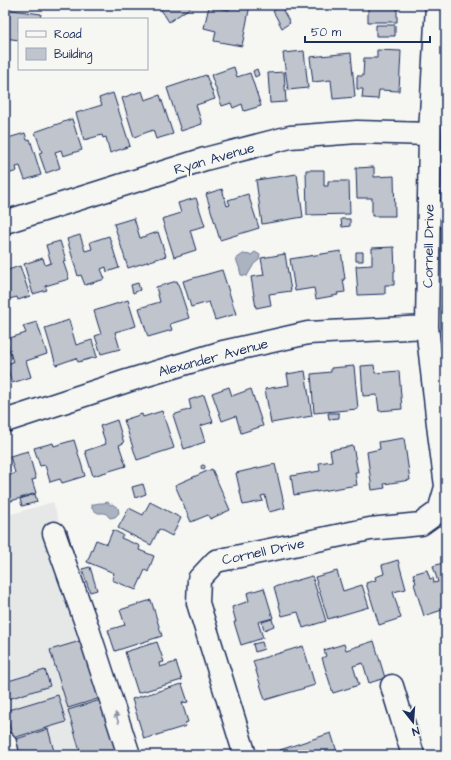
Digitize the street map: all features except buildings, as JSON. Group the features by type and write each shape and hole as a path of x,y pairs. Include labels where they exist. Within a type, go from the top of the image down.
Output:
{"street":[{"name":"Cornell Drive","path":"245,755 198,603 199,579 216,561 370,529 421,524 439,511 446,487 427,327 430,134 437,5"},
{"name":"Ryan Avenue","path":"5,222 205,159 290,137 357,132 430,134"},
{"name":"Alexander Avenue","path":"5,421 127,381 223,352 308,333 427,327"},
{"path":"54,533 87,626 129,755"},
{"path":"392,686 413,755"},
{"path":"5,744 8,755"}],"shaded area":[{"path":"255,252 260,255 259,260 254,264 247,276 241,275 236,259 243,254 251,255"},
{"path":"53,502 132,755 5,755 5,516"},
{"path":"108,502 110,505 112,504 118,508 119,513 115,517 110,518 105,513 98,513 92,509 92,505"}]}
